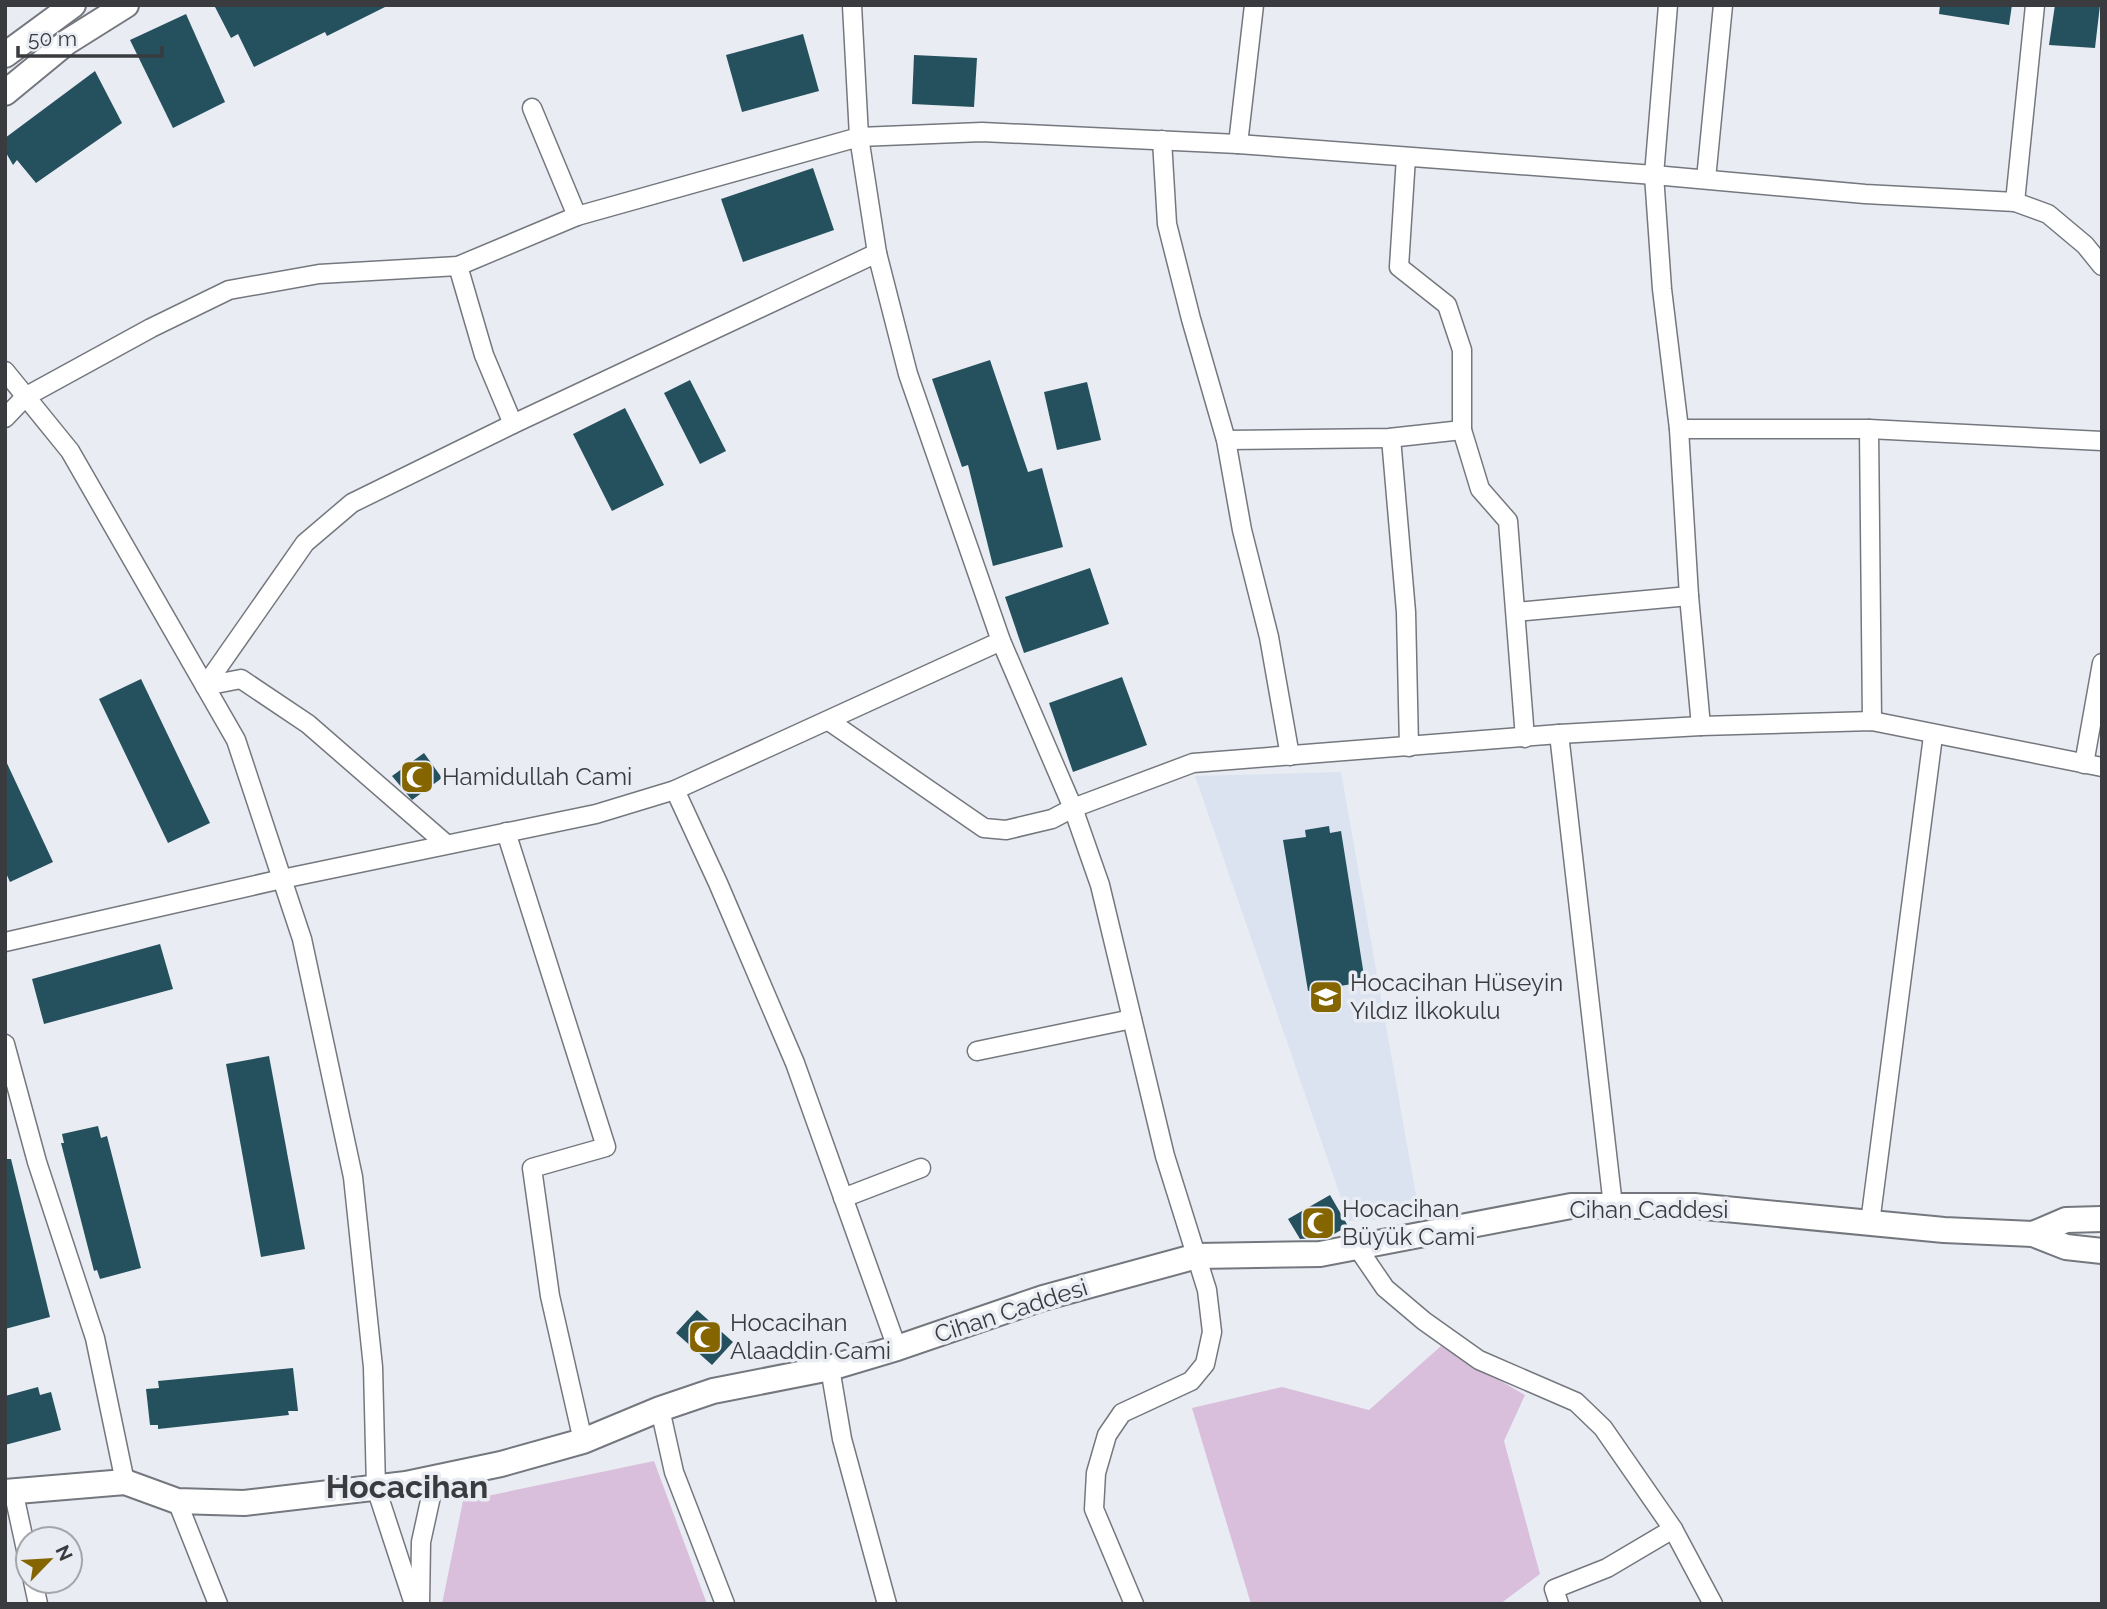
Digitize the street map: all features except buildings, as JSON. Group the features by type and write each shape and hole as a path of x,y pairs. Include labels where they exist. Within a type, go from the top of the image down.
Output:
{"street":[{"path":"5,55 73,5"},
{"path":"5,93 67,42 126,5"},
{"path":"852,5 859,137 877,253 908,374 1001,641 1073,808 1100,886 1165,1156 1207,1290 1212,1332 1205,1364 1191,1381 1122,1413 1107,1435 1096,1474 1094,1509 1135,1604"},
{"path":"1238,144 1254,5"},
{"path":"1668,5 1654,175 1662,289 1679,429 1689,596 1701,726"},
{"path":"1706,179 1723,5"},
{"path":"2015,202 2035,5"},
{"path":"532,108 577,216"},
{"path":"5,418 25,397 151,328 229,290 319,274 458,266 577,216 859,137 982,132 1238,144 1706,179 1865,194 2015,202 2048,214 2085,245 2102,267"},
{"path":"1161,140 1167,224 1226,440 1242,530 1269,637 1290,756"},
{"path":"1406,157 1399,267 1447,305 1462,351 1462,430 1480,489 1508,520 1525,738"},
{"path":"205,686 305,542 352,503 513,424 877,253"},
{"path":"458,266 484,355 513,424"},
{"path":"5,371 70,451 236,740 302,939 353,1177 373,1367 376,1488 414,1604"},
{"path":"1679,429 1869,429 2102,441"},
{"path":"1869,429 1872,721"},
{"path":"1226,440 1391,438 1462,430"},
{"path":"1391,438 1406,612 1409,747"},
{"path":"1516,612 1689,596"},
{"path":"5,942 282,879 596,814 675,790 1001,641"},
{"path":"2084,764 2102,663"},
{"path":"205,686 241,679 308,724 446,844"},
{"path":"829,721 984,828 1006,830 1052,819 1073,808 1193,763 1559,734 1701,726 1872,721 1933,736 2102,767"},
{"path":"1559,734 1613,1206"},
{"path":"1870,1223 1933,736"},
{"path":"675,790 795,1063 897,1348"},
{"path":"506,832 606,1147 532,1168 550,1296 583,1441"},
{"path":"977,1051 1132,1019"},
{"path":"5,1044 37,1162 95,1338 125,1482"},
{"path":"843,1198 922,1168"},
{"name":"Cihan Caddesi","path":"9,1491 125,1482 177,1501 244,1503 376,1488 435,1478 501,1464 583,1441 660,1409 713,1391 830,1368 1043,1298 1197,1256 1321,1254 1571,1206 1694,1206 1944,1230 2033,1234 2066,1247 2102,1251"},
{"name":"Cihan Caddesi","path":"2033,1234 2066,1220 2102,1220"},
{"path":"1357,1247 1385,1288 1435,1328 1479,1360 1576,1402 1603,1428 1672,1530 1713,1604"},
{"path":"830,1368 842,1439 887,1604"},
{"path":"660,1409 674,1472 725,1604"},
{"path":"420,1604 421,1542 435,1478"},
{"path":"9,1491 18,1525"},
{"path":"177,1501 218,1604"},
{"path":"1559,1604 1554,1589 1607,1567 1672,1530"}],"shaded area":[{"name":"Hocacihan Hüseyin Yıldız İlkokulu","path":"1341,772 1420,1218 1349,1221 1195,776"},
{"path":"1441,1346 1525,1395 1504,1441 1540,1574 1500,1604 1251,1604 1192,1408 1282,1387 1369,1410"},
{"path":"654,1461 707,1604 442,1604 463,1501"}],"place":[{"name":"Hamidullah Cami","path":"417,777"},
{"name":"Hocacihan Hüseyin Yıldız İlkokulu","path":"1326,997"},
{"name":"Hocacihan Büyük Cami","path":"1318,1223"},
{"name":"Hocacihan Alaaddin Cami","path":"705,1337"}],"district":[{"name":"Hocacihan","path":"407,1487"}]}
